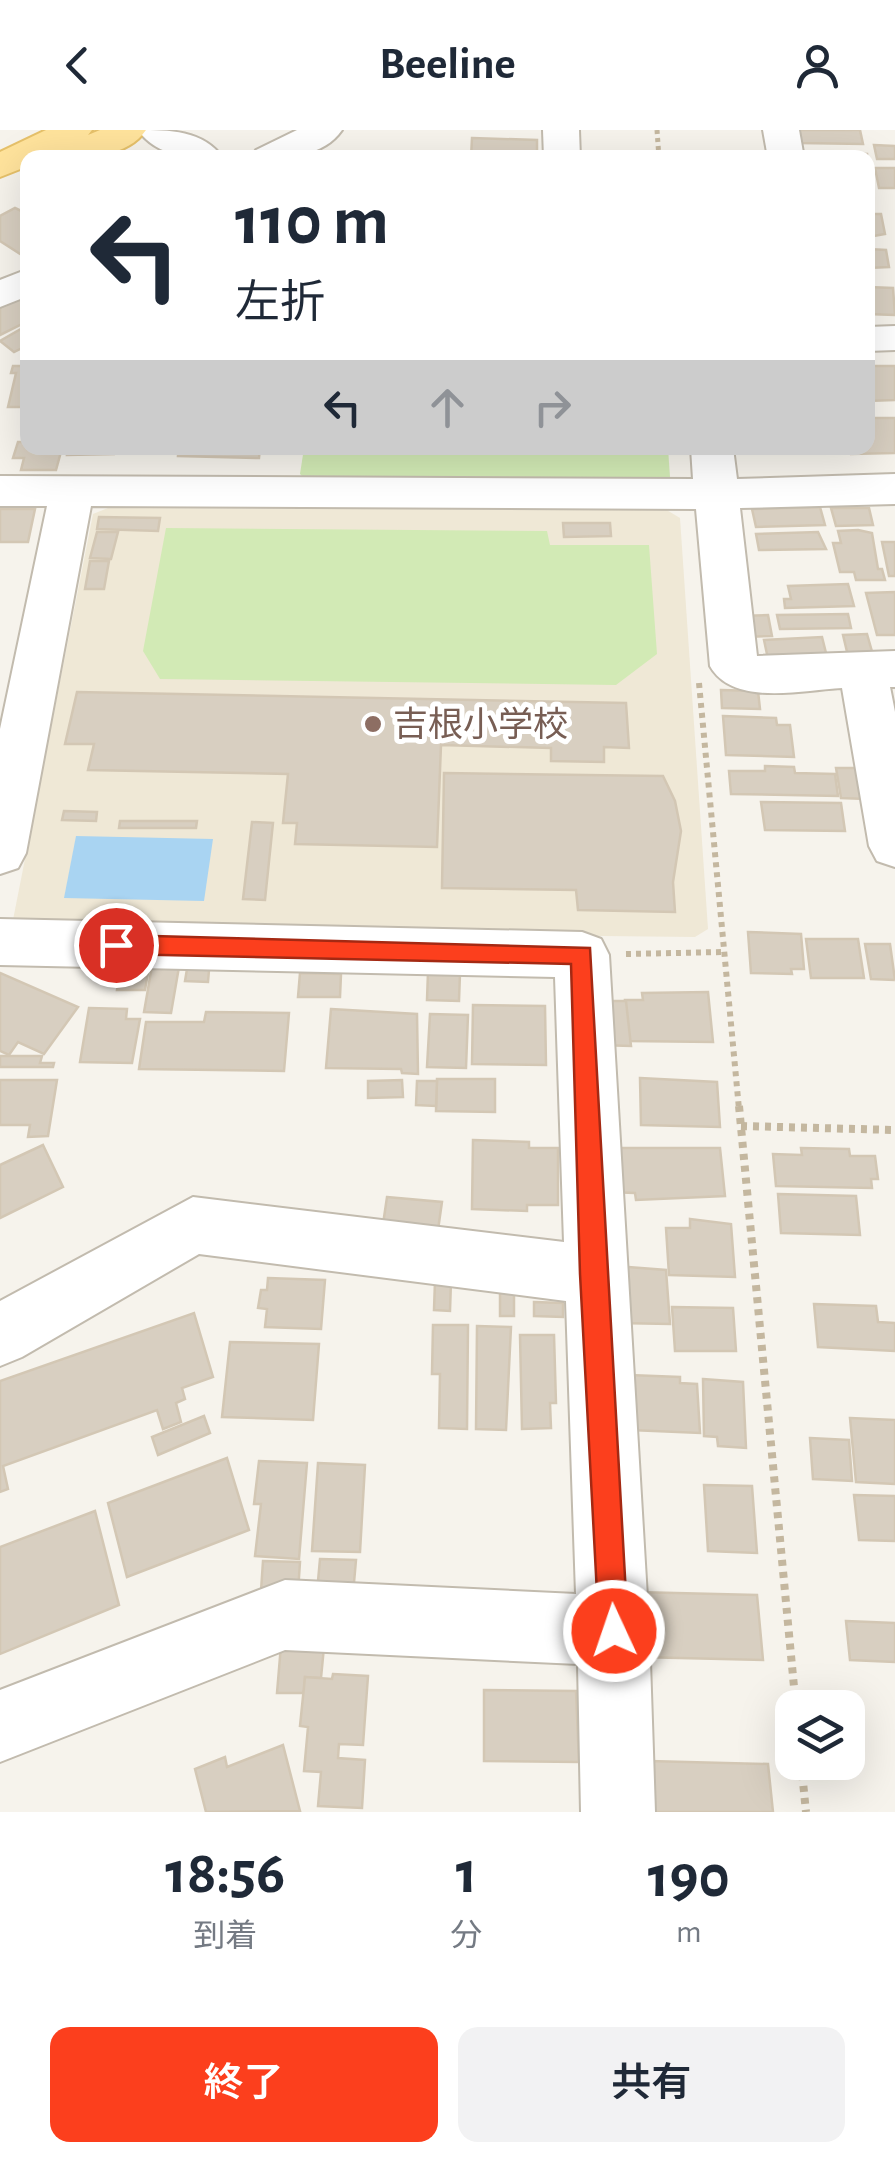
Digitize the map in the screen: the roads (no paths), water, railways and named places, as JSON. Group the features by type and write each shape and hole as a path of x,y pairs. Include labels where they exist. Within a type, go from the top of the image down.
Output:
{"main road":[{"path":"33,150 74,130"},
{"path":"86,150 128,130"}],"street":[{"path":"156,130 191,150"},
{"path":"285,150 324,130"},
{"path":"283,492 287,455"},
{"path":"713,455 734,666 748,674 879,670 895,846"},
{"path":"0,492 716,494 895,489"},
{"path":"1,847 72,492"},
{"path":"0,942 582,955 593,1274 614,1631 618,1812"},
{"path":"0,1336 193,1225 593,1274"},
{"path":"0,1726 284,1614 614,1631"}],"water":[{"path":"76,836 213,839 204,901 64,898"}],"place":[{"name":"吉根小学校","path":"373,724"}]}
